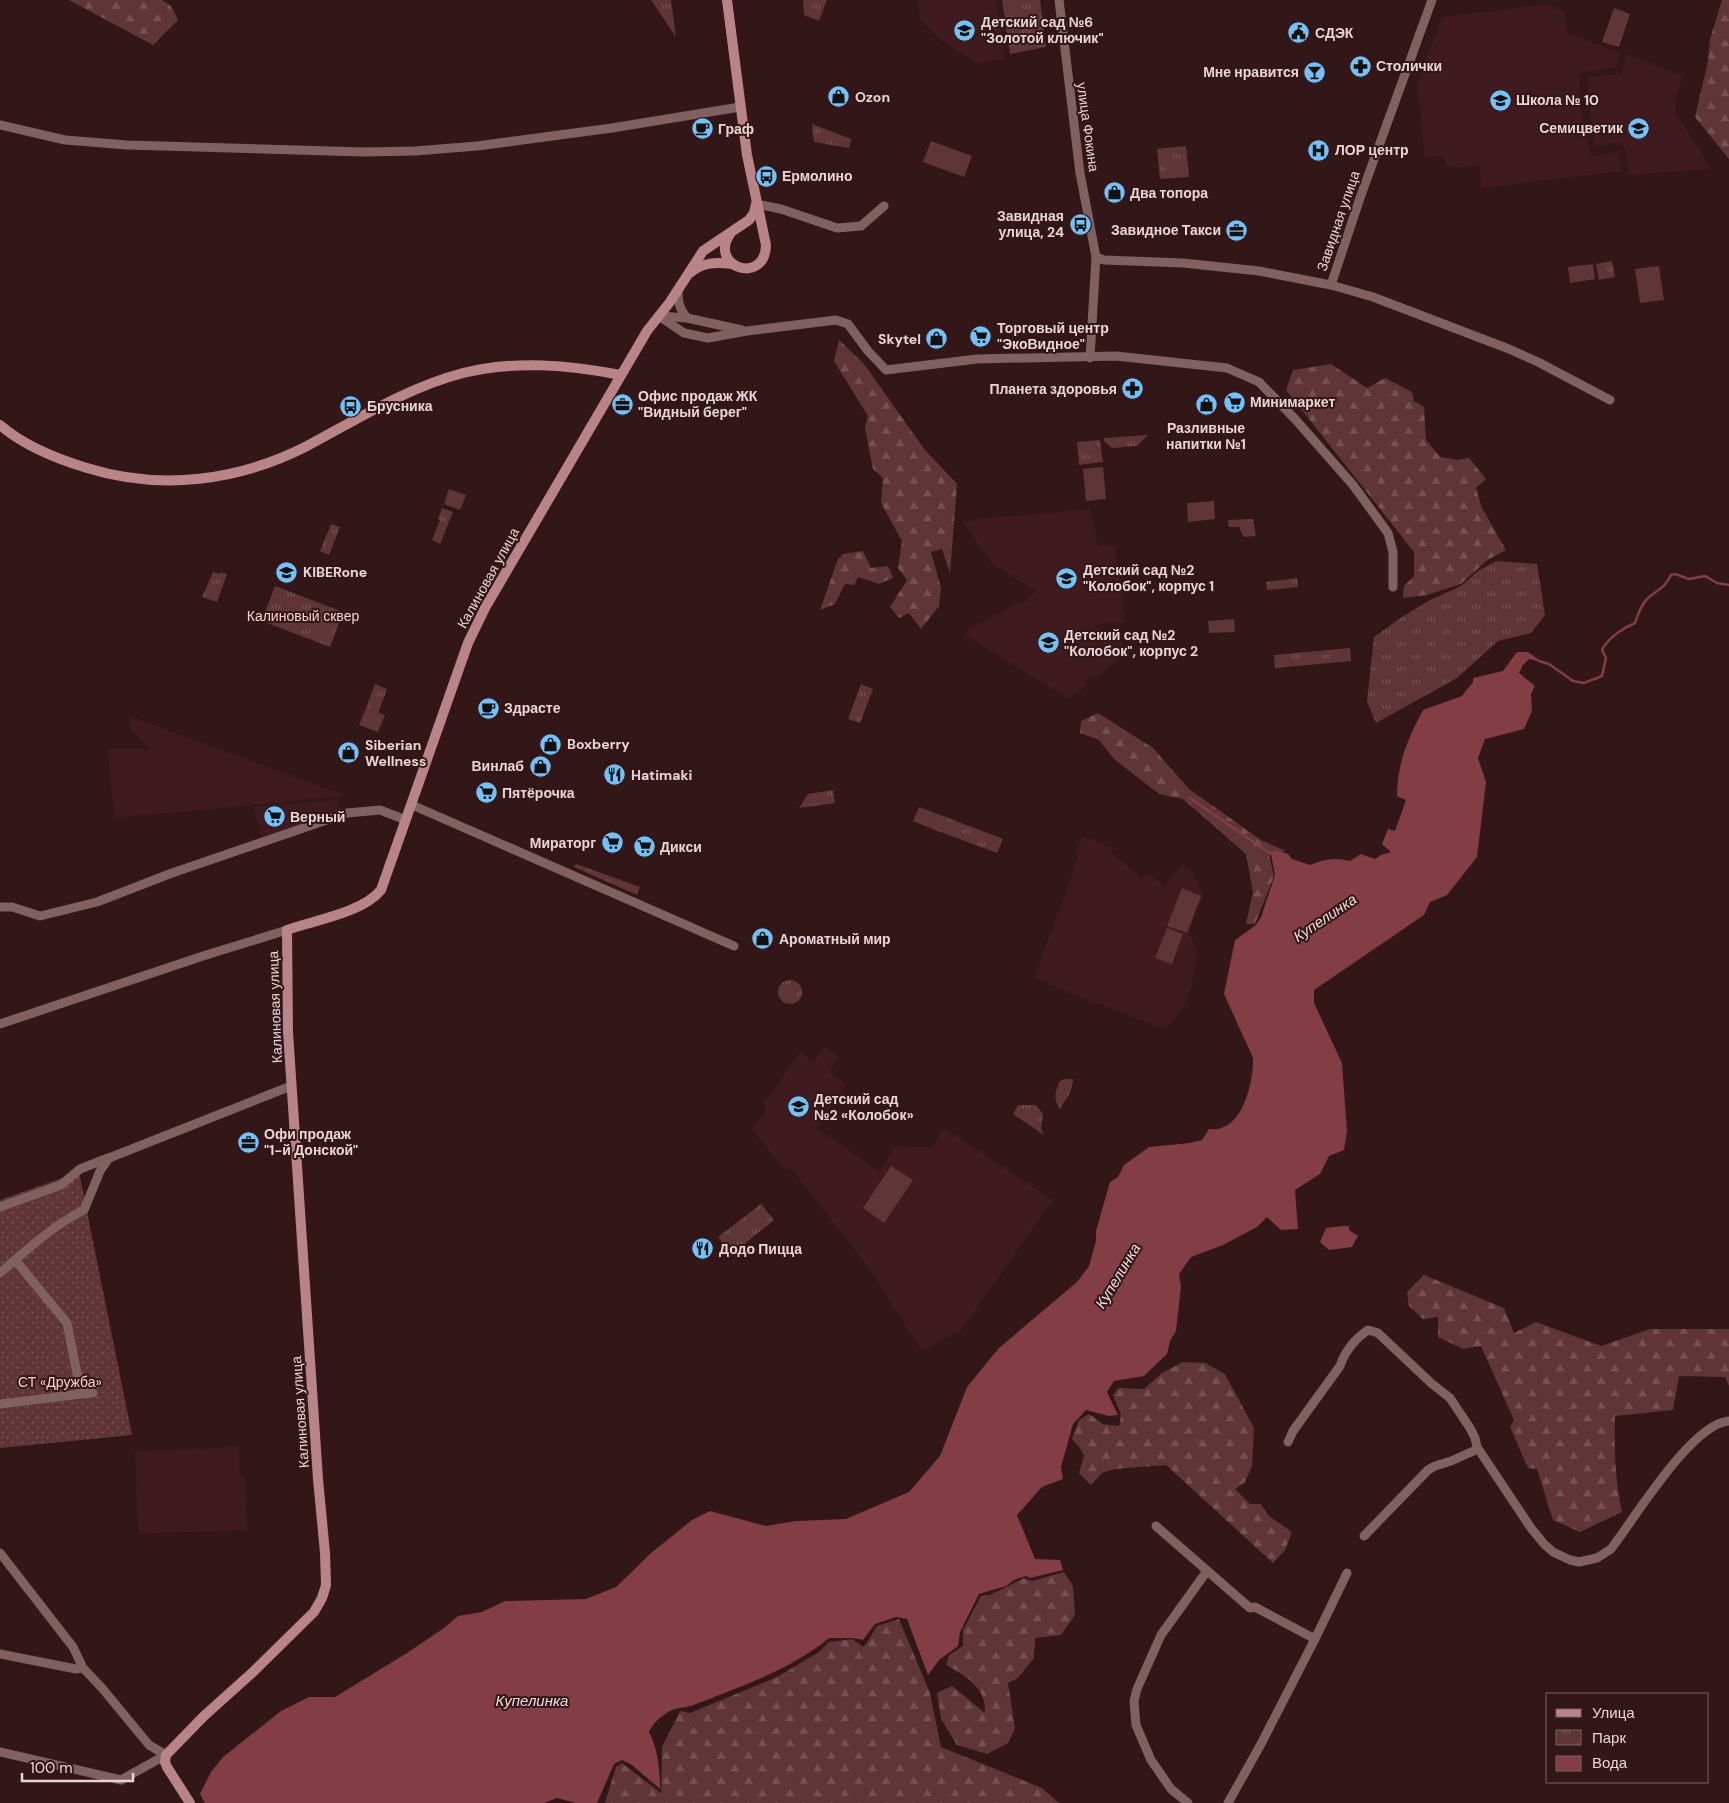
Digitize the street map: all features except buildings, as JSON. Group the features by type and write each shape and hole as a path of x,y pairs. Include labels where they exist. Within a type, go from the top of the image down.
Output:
{"street":[{"path":"686,277 696,268 706,263 719,262 750,268 760,262 766,251 740,107 726,0"},
{"name":"улица Фокина","path":"1059,0 1080,172 1096,257 1090,358"},
{"name":"Завидная улица","path":"1096,257 1104,260 1183,263 1259,271 1331,285 1429,1"},
{"path":"0,125 65,140 127,145 364,152 477,146 612,128 740,107"},
{"path":"756,204 781,209 837,228 861,226 884,206"},
{"name":"Калиновая улица","path":"166,1755 204,1716 253,1672 314,1612 322,1598 326,1585 291,1086 288,1032 287,930 356,908 376,897 385,884 468,643 480,616 647,331 678,290 703,251 749,220 754,213 756,204"},
{"path":"732,264 724,249 726,239 733,232 749,227 764,239"},
{"path":"1331,285 1373,297 1510,349 1610,400"},
{"path":"678,290 679,304 687,318"},
{"path":"659,316 687,318 747,331"},
{"path":"659,316 684,333 708,338 747,331 836,320 848,324 868,351 886,370 976,359 1116,356 1226,368 1259,382 1336,466 1388,533 1393,552 1393,587"},
{"path":"0,425 31,446 65,461 99,472 127,478 163,481 195,480 226,476 260,466 284,456 389,400 464,373 495,367 560,365 620,375"},
{"path":"412,805 734,946"},
{"path":"0,907 12,907 40,916 97,902 172,872 347,813 380,810 406,820"},
{"path":"0,1024 287,930"},
{"path":"0,1207 61,1185 80,1170 291,1086"},
{"path":"0,1273 48,1234 84,1210 100,1171 109,1158"},
{"path":"15,1260 67,1323 81,1394"},
{"path":"1288,1442 1293,1431 1340,1366 1343,1356 1349,1348 1368,1330 1378,1333 1431,1383 1450,1398 1470,1428 1478,1449 1544,1544 1560,1557 1579,1562 1597,1558 1611,1549 1676,1460 1690,1444 1709,1428 1724,1421 1729,1421"},
{"path":"0,1404 93,1393"},
{"path":"1364,1536 1428,1470 1478,1449"},
{"path":"1156,1526 1250,1608 1256,1607 1315,1639"},
{"path":"0,1553 72,1647 83,1668 149,1745 166,1755"},
{"path":"1188,1803 1171,1789 1151,1760 1136,1726 1134,1701 1137,1689 1161,1635 1207,1571"},
{"path":"1228,1803 1261,1744 1315,1639 1346,1573"},
{"path":"0,1654 76,1669 83,1668"},
{"path":"0,1752 121,1780 166,1755"},
{"path":"166,1755 165,1762 167,1767 190,1803"}],"shaded area":[{"name":"Детский сад №6 \"Золотой ключик\"","path":"918,0 996,0 1005,59 977,63 941,40 920,19"},
{"name":"Школа № 10","path":"1548,4 1565,12 1567,32 1620,53 1615,68 1579,73 1582,118 1591,156 1618,152 1622,171 1482,188 1479,166 1448,168 1443,156 1425,158 1417,82 1442,17"},
{"name":"Семицветик","path":"1627,54 1683,76 1675,102 1676,113 1711,169 1629,175 1625,148 1618,143 1594,146 1587,77 1621,74"},
{"path":"1091,509 1098,546 1115,545 1125,622 1093,625 1131,650 1097,677 1093,676 1086,681 1087,685 1069,699 965,635 969,629 1020,602 1027,602 1029,597 1037,591 993,565 963,523 977,519"},
{"path":"132,717 347,796 115,818 107,749 150,749 128,727"},
{"path":"337,799 339,813 263,839 253,807"},
{"path":"1083,836 1112,848 1112,853 1142,878 1147,872 1164,886 1182,864 1191,870 1203,895 1188,933 1195,945 1197,958 1192,985 1186,1003 1177,1017 1168,1026 1161,1028 1034,978 1078,858 1075,852"},
{"path":"825,1047 839,1057 829,1072 846,1084 816,1128 879,1171 896,1146 932,1147 945,1128 1053,1200 959,1333 953,1334 922,1351 866,1264 790,1167 786,1171 751,1128 765,1112 764,1103 800,1052 814,1062"},
{"path":"239,1447 240,1477 245,1477 247,1530 138,1534 135,1451"}],"green space":[{"path":"69,0 162,0 171,6 178,20 153,45"},
{"path":"651,0 671,0 676,37"},
{"path":"803,0 827,0 819,21 804,15"},
{"path":"1002,0 1040,0 1046,47 1010,54"},
{"path":"1722,0 1729,0 1729,159 1695,117 1708,61 1710,39"},
{"path":"1614,8 1630,14 1619,47 1602,42"},
{"path":"812,124 851,139 849,148 814,142"},
{"path":"931,141 972,156 964,177 923,162"},
{"path":"1186,146 1189,177 1160,179 1157,149"},
{"path":"1612,261 1615,277 1599,280 1596,264"},
{"path":"1593,264 1595,279 1570,283 1568,267"},
{"path":"1659,266 1664,300 1640,303 1635,269"},
{"path":"839,340 864,364 925,450 957,484 950,573 942,549 931,552 941,588 939,606 921,629 909,613 899,618 890,607 907,580 898,568 902,541 881,503 883,478 873,469 865,428 868,416 834,361"},
{"path":"1331,364 1367,388 1385,378 1412,392 1414,401 1424,407 1426,440 1440,457 1457,460 1469,458 1486,479 1476,488 1482,508 1506,550 1486,561 1461,584 1427,595 1403,598 1404,586 1414,576 1414,552 1286,390 1293,370"},
{"path":"1148,435 1137,446 1112,448 1104,441 1104,438"},
{"path":"1100,440 1103,462 1079,465 1077,442"},
{"path":"1103,467 1106,499 1086,501 1083,469"},
{"path":"449,489 466,495 460,510 444,504"},
{"path":"1214,501 1215,519 1188,522 1187,503"},
{"path":"442,508 453,512 440,544 432,540 440,520 438,519"},
{"path":"1253,519 1256,536 1244,537 1239,527 1229,527 1228,520"},
{"path":"331,524 340,527 329,555 320,551"},
{"path":"863,551 871,568 888,566 893,578 879,584 858,577 854,585 845,584 835,604 820,610 838,559 843,554"},
{"path":"1496,561 1537,564 1545,615 1531,633 1498,641 1457,678 1376,723 1367,701 1374,637 1430,600 1461,586 1478,571"},
{"path":"213,572 227,574 217,602 202,597"},
{"path":"1297,578 1298,587 1267,590 1266,582"},
{"name":"Калиновый сквер","path":"275,586 343,612 330,647 262,621"},
{"path":"1234,619 1235,632 1209,633 1208,621"},
{"path":"1350,648 1351,661 1275,668 1274,655"},
{"path":"375,684 387,689 378,713 366,708"},
{"path":"861,684 873,689 860,723 848,719"},
{"path":"366,708 385,715 378,732 359,725"},
{"path":"1098,713 1153,748 1189,789 1261,840 1286,851 1269,855 1274,876 1255,924 1246,924 1253,892 1246,854 1183,799 1159,794 1114,759 1099,740 1080,733 1081,721"},
{"path":"833,790 835,803 799,808 808,794"},
{"path":"919,807 935,813 930,828 913,821"},
{"path":"935,813 1003,839 997,853 930,828"},
{"path":"576,864 640,887 637,895 574,867"},
{"path":"1182,888 1201,896 1187,933 1167,926"},
{"path":"1167,928 1183,934 1172,964 1155,958"},
{"path":"790,980 795,981 801,987 801,997 795,1003 790,1004 785,1003 779,997 778,992 779,987 785,981"},
{"path":"1073,1079 1073,1083 1069,1095 1060,1109 1056,1102 1056,1092 1060,1081"},
{"path":"1018,1105 1036,1105 1043,1114 1041,1128 1044,1135 1013,1114"},
{"path":"891,1166 913,1180 884,1223 863,1208"},
{"name":"СТ «Дружба»","path":"79,1172 132,1435 0,1448 0,1200"},
{"path":"761,1204 774,1220 732,1254 718,1237"},
{"path":"1424,1275 1504,1308 1514,1333 1536,1322 1601,1346 1650,1329 1729,1329 1729,1386 1725,1377 1679,1376 1673,1410 1615,1416 1616,1464 1622,1512 1580,1532 1553,1520 1537,1469 1528,1468 1510,1427 1514,1420 1481,1346 1463,1349 1438,1337 1438,1317 1423,1319 1409,1306 1407,1292"},
{"path":"1183,1362 1205,1363 1225,1374 1254,1428 1252,1466 1245,1482 1235,1489 1250,1504 1261,1504 1269,1516 1292,1532 1285,1550 1273,1563 1166,1465 1115,1469 1102,1473 1091,1485 1079,1473 1084,1456 1072,1439 1079,1420 1089,1414 1103,1424 1119,1426 1121,1415 1113,1395 1118,1388 1144,1389 1162,1373"},
{"path":"1064,1572 1073,1586 1075,1615 1061,1635 1035,1638 1034,1658 1018,1678 1008,1683 1015,1729 1008,1743 987,1754 957,1745 941,1719 937,1693 952,1686 985,1713 985,1704 979,1689 967,1678 946,1665 949,1655 963,1646 963,1630 981,1596 990,1595 1024,1578 1032,1581"},
{"path":"899,1619 930,1693 941,1747 1042,1788 1059,1803 605,1803 616,1767 622,1763 661,1793 662,1747 680,1711 690,1713 777,1677 819,1652 829,1642 852,1639 864,1647 877,1626"}],"water":[{"name":"Купелинка","path":"1517,652 1528,652 1542,662 1529,659 1519,673 1535,686 1531,694 1532,711 1524,729 1485,739 1478,758 1486,782 1477,857 1447,895 1430,902 1424,915 1314,990 1314,1003 1342,1063 1347,1131 1344,1150 1329,1156 1320,1174 1295,1190 1298,1229 1281,1230 1267,1217 1257,1227 1223,1245 1191,1257 1179,1274 1181,1286 1176,1331 1170,1341 1167,1354 1144,1376 1114,1381 1107,1392 1118,1415 1109,1416 1086,1410 1073,1424 1061,1467 1063,1479 1042,1487 1017,1515 1035,1559 1060,1560 1063,1570 1030,1578 1026,1576 1014,1580 1006,1586 979,1594 960,1632 958,1646 939,1660 928,1675 907,1619 896,1617 875,1624 863,1640 829,1638 799,1659 765,1676 693,1705 670,1711 658,1720 649,1732 655,1745 658,1759 660,1789 632,1765 622,1760 614,1764 597,1803 576,1803 557,1798 544,1803 205,1803 200,1794 211,1772 223,1757 281,1711 309,1697 335,1697 407,1653 458,1616 482,1612 505,1601 586,1599 616,1587 650,1554 692,1520 710,1511 766,1526 796,1521 846,1519 909,1492 940,1456 967,1387 999,1348 1077,1282 1089,1266 1096,1241 1096,1231 1110,1182 1118,1177 1124,1165 1149,1147 1202,1140 1209,1129 1218,1129 1229,1124 1241,1109 1252,1077 1253,1058 1224,994 1235,940 1256,925 1261,917 1275,875 1271,854 1275,850 1288,854 1292,859 1310,865 1330,859 1350,861 1361,854 1375,859 1391,852 1382,844 1388,829 1395,831 1406,800 1397,796 1401,762 1408,741 1423,710 1462,696 1473,682 1473,678 1503,671"},
{"path":"1349,1226 1349,1230 1358,1236 1352,1247 1329,1250 1320,1242 1326,1228"}],"waterway":[{"name":"Купелинка","path":"1539,661 1549,664 1573,681 1584,683 1602,676 1606,658 1602,650 1608,641 1635,623 1643,603 1663,586 1671,575 1675,574 1689,579 1705,576 1717,583 1729,585"},
{"path":"1190,798 1271,854"}],"place":[{"name":"Детский сад №6 \"Золотой ключик\"","path":"965,30"},
{"name":"СДЭК","path":"1299,33"},
{"name":"Столички","path":"1360,66"},
{"name":"Мне нравится","path":"1315,72"},
{"name":"Ozon","path":"839,97"},
{"name":"Школа № 10","path":"1500,100"},
{"name":"Семицветик","path":"1639,128"},
{"name":"Граф","path":"702,129"},
{"name":"ЛОР центр","path":"1319,150"},
{"name":"Ермолино","path":"766,176"},
{"name":"Два топора","path":"1114,193"},
{"name":"Завидная улица, 24","path":"1080,224"},
{"name":"Завидное Такси","path":"1237,230"},
{"name":"Торговый центр \"ЭкоВидное\"","path":"981,336"},
{"name":"Skytel","path":"937,339"},
{"name":"Планета здоровья","path":"1133,389"},
{"name":"Минимаркет","path":"1234,402"},
{"name":"Офис продаж ЖК \"Видный берег\"","path":"622,404"},
{"name":"Разливные напитки №1","path":"1206,405"},
{"name":"Брусника","path":"351,406"},
{"name":"KIBERone","path":"287,572"},
{"name":"Детский сад №2 \"Колобок\", корпус 1","path":"1067,578"},
{"name":"Детский сад №2 \"Колобок\", корпус 2","path":"1048,643"},
{"name":"Здрасте","path":"488,708"},
{"name":"Boxberry","path":"551,744"},
{"name":"Siberian Wellness","path":"349,753"},
{"name":"Винлаб","path":"540,766"},
{"name":"Hatimaki","path":"615,775"},
{"name":"Пятёрочка","path":"486,793"},
{"name":"Верный","path":"274,817"},
{"name":"Мираторг","path":"612,843"},
{"name":"Дикси","path":"644,847"},
{"name":"Ароматный мир","path":"763,939"},
{"name":"Детский сад №2 «Колобок»","path":"798,1107"},
{"name":"Офи продаж \"1-й Донской\"","path":"248,1142"},
{"name":"Додо Пицца","path":"703,1249"}]}
